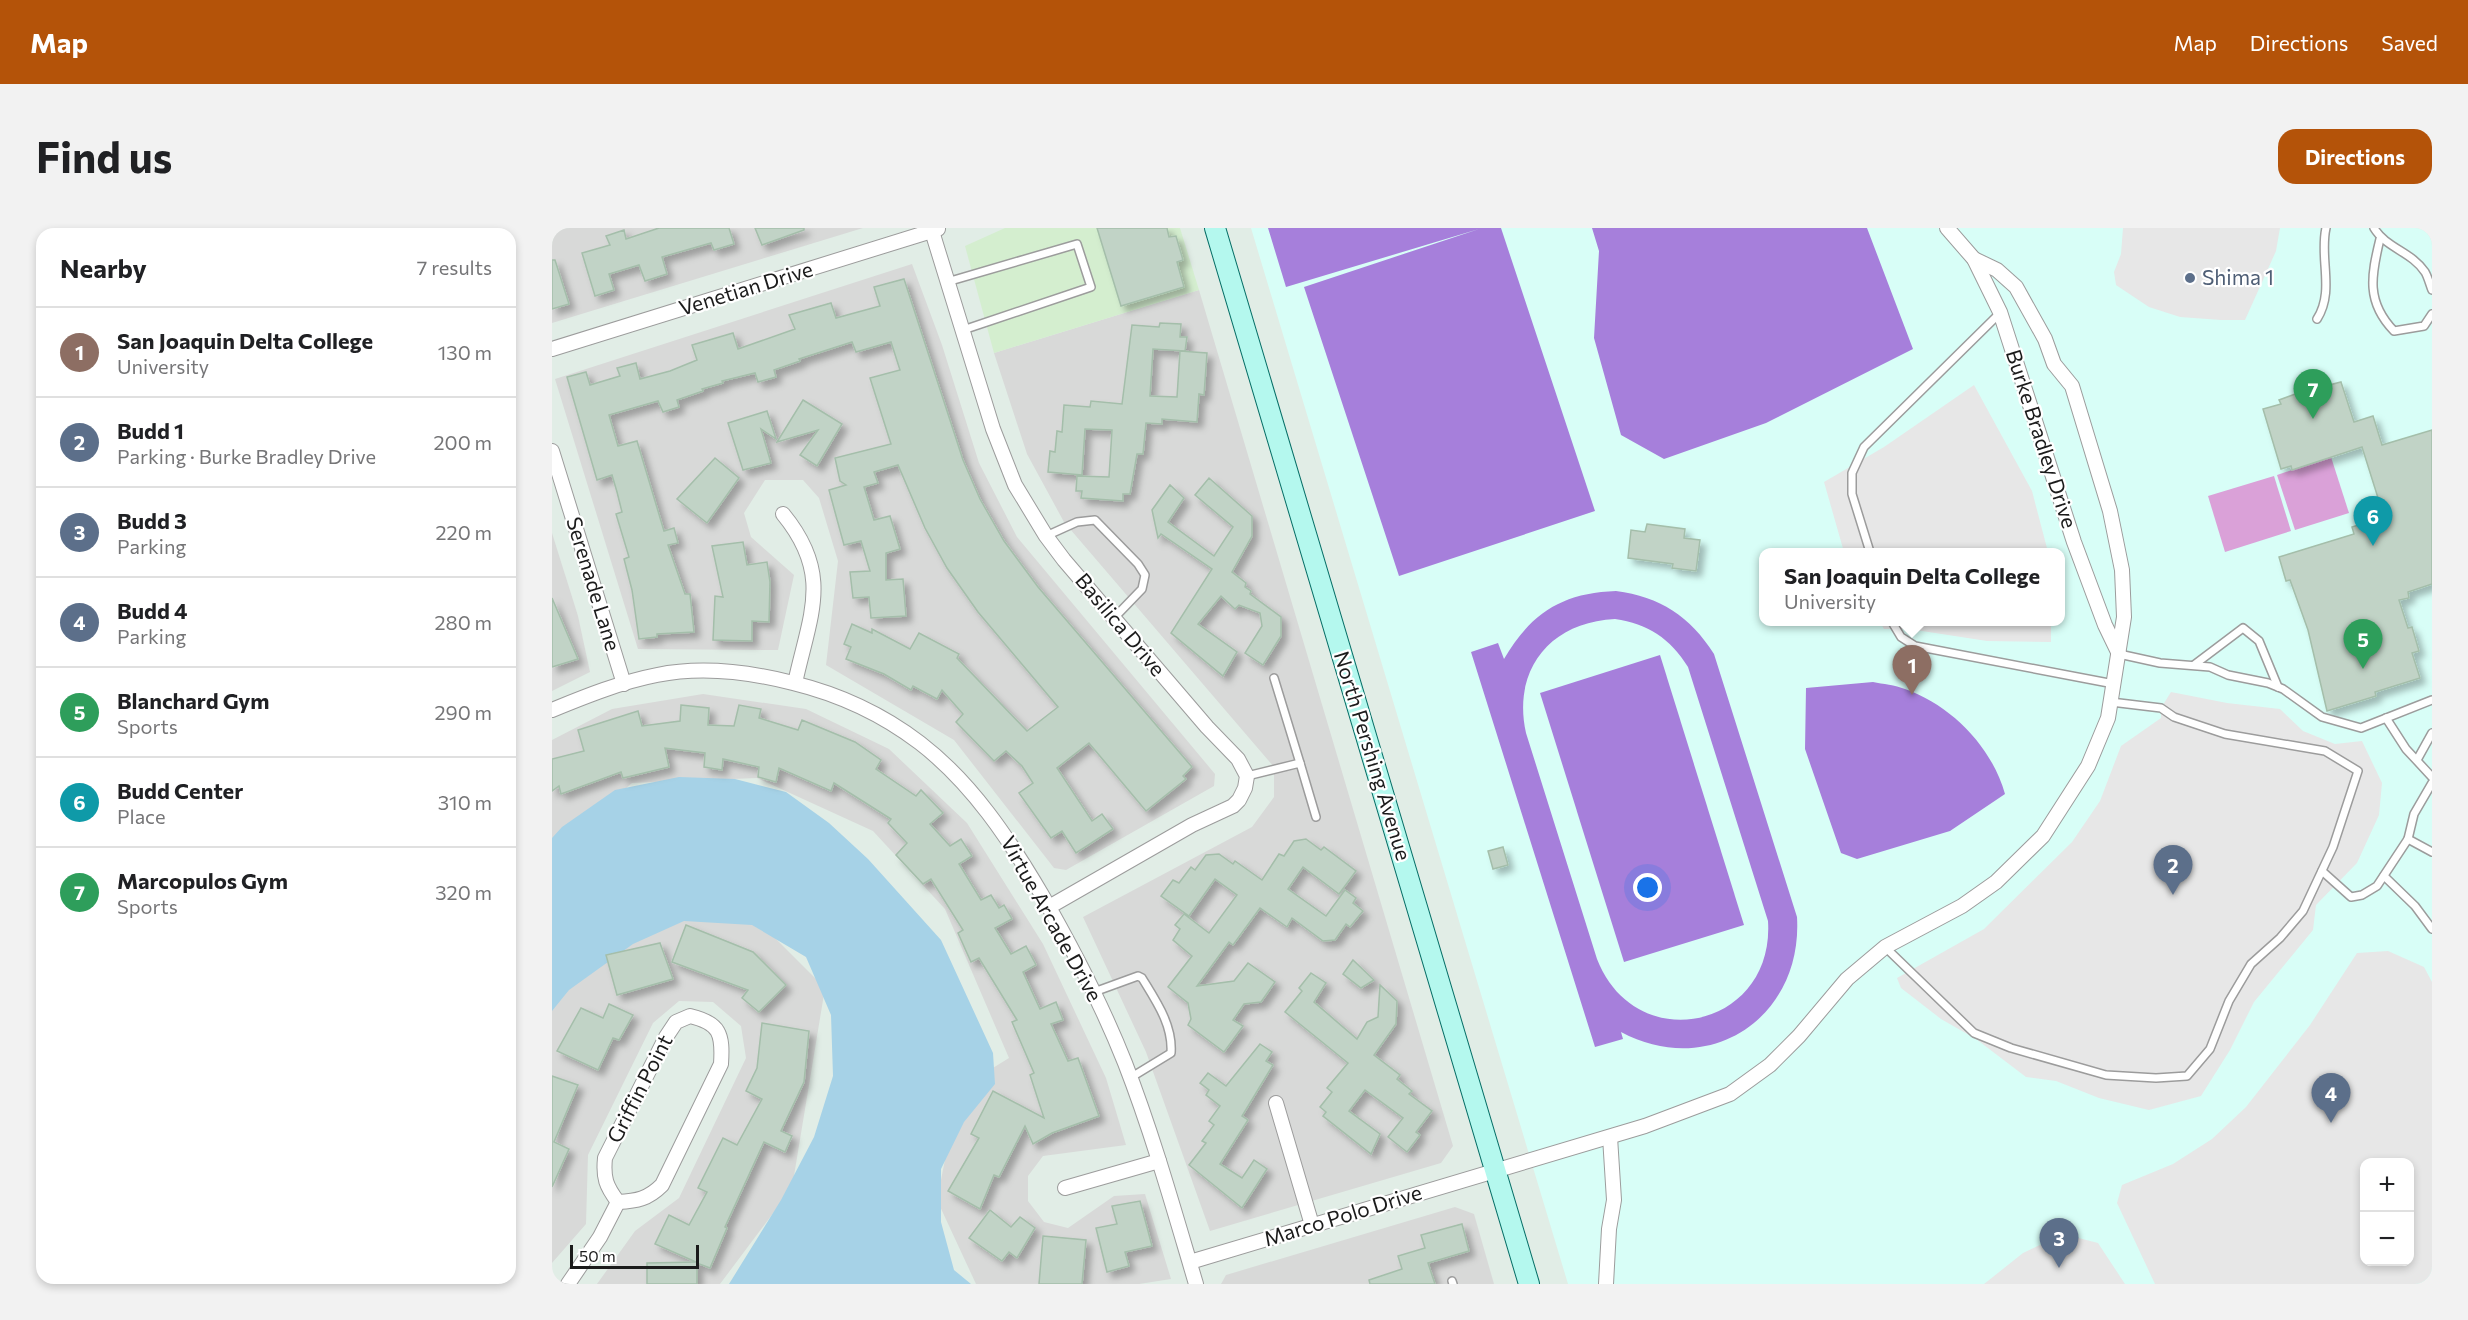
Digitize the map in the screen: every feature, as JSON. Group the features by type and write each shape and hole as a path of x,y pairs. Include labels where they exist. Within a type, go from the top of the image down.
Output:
{"main road":[{"name":"North Pershing Avenue","path":"1215,228 1529,1284"}],"street":[{"name":"Burke Bradley Drive","path":"1947,228 1974,259 2000,312 2074,542 2105,625 2119,654"},
{"name":"Basilica Drive","path":"934,229 947,282 993,429 1015,485 1046,536 1207,727 1238,759 1246,776"},
{"name":"Venetian Drive","path":"552,349 934,229"},
{"name":"Burke Bradley Drive","path":"1495,1170 1610,1137 1720,1098 1744,1085 1770,1065 1799,1036 1846,979 1885,947 1962,906 1996,882 2043,836 2088,766 2108,718 2124,617 2122,570 2110,511 2072,386 2054,364 2045,339 2016,287 1997,270 1974,259"},
{"name":"Serenade Lane","path":"552,451 624,684"},
{"path":"783,514 799,533 815,576 814,600 795,683"},
{"name":"Virtue Arcade Drive","path":"552,710 659,674 716,671 765,675 853,703 920,743 965,783 997,824 1049,907 1094,992 1130,1078 1159,1161 1196,1284"},
{"path":"1049,907 1192,825 1233,806 1245,788 1246,776"},
{"name":"Griffin Point","path":"690,1016 707,1020 718,1029 722,1045 721,1064 662,1185 652,1195 638,1201 618,1202 607,1187 603,1176 604,1158 666,1037 676,1022 690,1016"},
{"path":"1276,1103 1312,1225"},
{"path":"1606,1284 1609,1229 1614,1200 1610,1137"},
{"path":"1065,1188 1159,1161"},
{"name":"Marco Polo Drive","path":"1190,1262 1495,1170"},
{"path":"568,1284 600,1237 618,1202"}],"lane":[{"path":"2317,319 2323,310 2327,283 2324,249 2326,228"},
{"path":"2374,228 2380,239 2407,255 2425,272 2432,291"},
{"path":"2380,239 2373,268 2373,290 2379,315 2394,331 2424,326 2432,314"},
{"path":"947,282 1077,244 1091,287 963,330"},
{"path":"1869,548 1852,494 1852,473 1864,447 1994,322 2000,312"},
{"path":"1046,536 1077,522 1095,520 1138,564 1145,575 1142,589 1114,618"},
{"path":"1895,626 1902,637 1915,646 2114,684"},
{"path":"2194,665 2243,628 2259,641 2278,687"},
{"path":"2119,654 2160,663 2194,665 2278,687 2322,717 2361,728 2432,700"},
{"path":"1274,678 1316,817"},
{"path":"1885,947 1974,1033 2011,1048 2106,1075 2156,1078 2187,1076 2210,1049 2229,1001 2251,964 2280,938 2303,911 2322,872 2358,771 2325,751 2225,734 2174,717 2161,708 2111,702"},
{"path":"2386,718 2432,777"},
{"path":"2417,760 2432,733"},
{"path":"1246,776 1300,763"},
{"path":"2322,872 2351,897 2362,896 2378,886 2408,839 2414,814 2432,783"},
{"path":"2408,839 2432,852"},
{"path":"2384,876 2415,906 2432,929"},
{"path":"1094,992 1138,976 1143,978 1165,1017 1172,1042 1171,1053 1130,1078"}],"shaded area":[{"path":"552,228 863,228 552,323"},
{"path":"1005,228 1180,228 1199,290 994,353 965,246"},
{"path":"1251,228 2432,228 2432,1284 1568,1284"},
{"path":"1268,228 1501,228 1595,511 1399,576 1304,287 1479,229 1286,287"},
{"path":"1592,228 1867,228 1913,349 1766,423 1664,459 1621,435 1594,338 1599,251"},
{"name":"Shima 1","path":"2123,228 2280,228 2276,251 2245,320 2221,320 2180,317 2149,307 2116,285 2114,272 2121,254"},
{"path":"912,264 942,345 979,463 1017,537 1215,774 1214,786 1066,870 1054,868 954,740 826,665 838,561 819,498 803,480 765,480 744,513 751,537 794,575 778,650 638,649 555,379"},
{"path":"1199,290 1453,1146 1441,1163 1210,1231 1146,1052 1083,917 1252,827 1274,797 1274,767 1064,522 1027,454 994,353"},
{"path":"1974,385 2032,491 2047,548 1843,548 1824,482 1884,447"},
{"path":"2331,457 2349,513 2295,530 2277,475"},
{"path":"2274,476 2291,531 2225,552 2208,496"},
{"path":"552,533 578,616 590,672 552,691"},
{"path":"1616,591 1632,594 1673,610 1695,629 1714,654 1797,917 1795,952 1785,983 1768,1010 1745,1030 1718,1043 1687,1048 1655,1045 1621,1032 1623,1039 1595,1047 1471,652 1498,643 1504,659 1525,629 1550,608 1564,601","holes":["1615,619 1648,629 1666,640 1688,667 1768,921 1764,957 1750,986 1727,1006 1700,1018 1670,1019 1641,1010 1616,990 1597,959 1526,733 1523,710 1525,689 1531,670 1541,654 1555,640 1572,629 1592,622"]},
{"path":"1882,626 2051,626 2051,642 1987,641 1909,629 1884,629"},
{"path":"1660,655 1744,925 1624,962 1540,693"},
{"path":"1873,682 1901,688 1922,696 1953,717 1980,744 1999,777 2005,794 1950,831 1857,859 1841,853 1805,749 1806,688"},
{"path":"2171,692 2227,703 2280,709 2303,731 2335,744 2362,741 2382,783 2379,815 2357,863 2316,905 2313,930 2254,1002 2230,1050 2201,1096 2149,1110 2099,1098 2056,1081 2026,1077 1976,1039 1941,1019 1901,988 1897,978 1984,929 2072,842 2100,801 2121,746 2161,718 2161,708"},
{"path":"703,694 806,709 889,749 967,823 1043,944 1106,1078 1126,1145 1043,1156 1028,1176 1028,1201 1044,1222 1068,1228 1114,1196 1145,1194 1171,1279 1139,1284 976,1284 937,1200 959,1089 1009,1058 945,909 873,831 757,778 632,783 552,854 552,740 612,709"},
{"path":"679,777 735,779 786,792 829,823 868,859 941,940 993,1053 995,1084 964,1122 941,1169 941,1222 954,1270 971,1284 729,1284 781,1200 814,1137 833,1076 831,1015 806,957 752,925 684,921 633,944 569,990 552,1011 552,838 562,827 615,790"},
{"path":"634,916 759,922 825,988 792,1188 720,1284 597,1284 635,1231 679,1198 746,1058 741,1026 713,1002 679,1001 653,1023 588,1155 586,1224 552,1263 552,1006"},
{"path":"2388,951 2424,967 2432,982 2432,1284 2155,1284 2117,1203 2122,1185 2173,1164 2212,1139 2246,1107 2310,1025 2357,953"},
{"path":"1455,1207 1474,1214 1494,1284 1221,1284 1226,1275"},
{"path":"2063,1234 2098,1243 2125,1284 1984,1284 2023,1253"}],"building":[{"path":"659,228 729,228 734,244 714,250 711,243 662,257 667,274 645,281 639,265 609,274 614,290 595,296 582,253 610,245 606,236 624,230 626,239"},
{"path":"755,228 804,228 804,230 762,245"},
{"path":"1097,228 1167,228 1169,237 1176,236 1183,260 1177,262 1184,287 1121,306"},
{"path":"552,260 555,260 569,304 552,309"},
{"path":"904,279 963,460 980,499 1004,541 1038,587 1192,767 1183,776 1186,779 1146,811 1089,743 1057,768 1092,821 1102,814 1113,829 1076,853 1062,831 1051,838 1019,793 1033,783 1022,766 1006,751 994,761 956,722 963,714 942,690 937,699 913,686 911,690 884,674 846,659 851,647 844,644 852,624 872,633 872,629 910,649 919,633 959,654 957,658 1027,731 1058,707 978,612 947,568 925,528 898,465 874,472 878,483 864,487 874,520 890,516 900,549 886,553 886,580 903,579 906,616 871,618 869,597 853,598 850,572 870,571 861,541 844,545 829,490 846,485 840,481 835,458 891,444 870,378 900,370 891,342 856,352 852,342 799,359 800,361 774,370 776,377 758,382 755,373 722,381 723,383 677,400 679,407 663,412 658,401 609,415 618,446 637,441 664,531 674,528 678,543 668,545 685,594 690,594 694,632 657,634 657,637 639,639 632,590 624,559 629,557 616,514 622,512 617,492 612,475 597,480 567,377 586,372 590,385 620,376 617,368 636,363 640,379 670,371 697,360 692,345 733,333 738,349 795,329 789,315 831,303 836,318 880,306 874,287"},
{"path":"1160,323 1181,324 1180,337 1187,337 1185,351 1153,349 1150,396 1177,397 1180,351 1207,353 1204,395 1199,394 1197,422 1162,419 1162,424 1146,423 1143,454 1137,454 1130,494 1123,494 1123,501 1081,498 1082,491 1076,491 1077,476 1109,477 1112,430 1085,429 1082,475 1048,472 1050,451 1055,452 1057,431 1062,432 1064,405 1090,407 1091,401 1122,404 1132,325 1159,327"},
{"path":"2341,382 2354,422 2373,416 2382,445 2432,430 2432,584 2408,592 2409,598 2399,600 2408,628 2412,627 2419,651 2412,653 2420,678 2375,692 2376,696 2327,711 2308,630 2290,580 2286,581 2279,557 2354,534 2352,527 2384,517 2362,447 2292,470 2291,466 2281,469 2263,409 2281,404 2279,400 2298,393"},
{"path":"803,400 842,424 817,466 800,455 818,430 777,442"},
{"path":"767,411 776,439 761,429 771,463 743,470 728,423"},
{"path":"715,458 739,478 707,523 677,499"},
{"path":"1209,478 1252,516 1252,536 1232,572 1246,583 1245,587 1251,591 1250,594 1281,617 1281,636 1263,665 1245,653 1262,626 1260,613 1239,605 1235,609 1221,596 1198,624 1237,652 1223,676 1171,633 1212,569 1161,534 1158,538 1152,510 1170,485 1184,498 1168,522 1214,556 1233,527 1195,495"},
{"path":"1647,524 1685,529 1684,538 1700,540 1696,571 1672,568 1673,564 1628,558 1631,530 1645,532"},
{"path":"743,542 747,565 767,562 770,582 769,622 752,621 752,641 713,640 715,596 723,597 712,546"},
{"path":"552,598 578,659 552,667"},
{"path":"681,705 709,708 708,725 734,726 739,705 761,709 759,718 798,730 802,720 855,742 881,760 876,769 916,796 921,790 943,813 930,824 950,846 961,839 972,856 959,864 981,900 991,895 999,908 1004,905 1012,919 995,928 1011,954 1026,946 1036,965 1023,972 1040,1009 1056,1002 1063,1020 1051,1024 1068,1061 1078,1058 1099,1116 1052,1133 1033,1144 1025,1126 999,1177 994,1175 980,1209 948,1191 979,1138 971,1134 993,1091 1044,1118 1030,1075 1034,1073 1012,1022 1017,1020 979,958 971,962 958,933 963,930 931,879 923,884 896,855 907,843 888,823 891,819 834,783 831,791 779,768 776,782 758,777 759,767 723,759 722,770 704,767 705,753 665,748 669,767 623,778 621,772 561,794 559,786 552,791 552,759 584,751 578,730 638,711 642,726 680,721"},
{"path":"1306,839 1321,850 1324,847 1356,871 1339,894 1303,867 1288,889 1326,916 1345,890 1356,898 1353,903 1363,911 1350,927 1346,924 1335,940 1323,941 1292,918 1287,927 1260,908 1233,945 1229,942 1197,986 1234,981 1248,963 1275,982 1261,1002 1244,1004 1233,1020 1243,1026 1224,1052 1188,1025 1191,1019 1188,1003 1168,987 1192,956 1173,940 1180,929 1175,925 1184,914 1209,933 1237,895 1215,879 1189,916 1161,896 1173,880 1179,883 1191,867 1195,870 1206,855 1219,854 1233,864 1235,861 1262,880 1279,854 1284,856 1294,841"},
{"path":"1503,847 1508,865 1493,869 1488,851"},
{"path":"686,925 753,952 786,985 759,1012 742,998 748,990 672,962"},
{"path":"660,943 673,979 617,995 606,955"},
{"path":"1353,960 1374,980 1361,988 1343,974"},
{"path":"1311,973 1326,983 1314,1002 1357,1039 1367,1022 1378,1017 1380,985 1397,1001 1396,1024 1374,1055 1400,1075 1397,1079 1412,1091 1409,1094 1432,1111 1416,1132 1420,1135 1407,1152 1388,1137 1403,1118 1365,1090 1349,1111 1380,1134 1371,1154 1323,1116 1326,1112 1320,1107 1332,1092 1327,1088 1348,1063 1285,1012 1302,991 1299,988"},
{"path":"609,1004 633,1015 619,1040 613,1038 598,1070 557,1051 581,1008 603,1018"},
{"path":"762,1023 809,1031 804,1082 781,1131 792,1136 785,1152 764,1142 725,1227 727,1228 710,1268 697,1263 697,1284 647,1284 647,1263 696,1262 655,1244 669,1215 689,1225 707,1192 698,1188 723,1138 737,1145 762,1099 746,1091 757,1068"},
{"path":"1260,1044 1272,1052 1266,1061 1273,1065 1242,1116 1248,1120 1220,1164 1242,1178 1254,1160 1267,1169 1242,1208 1189,1165 1206,1143 1202,1141 1214,1125 1209,1121 1220,1106 1206,1095 1209,1090 1200,1083 1208,1073 1226,1086"},
{"path":"552,1076 578,1085 554,1142 569,1149 552,1187"},
{"path":"1140,1201 1152,1246 1125,1252 1129,1266 1107,1272 1096,1228 1117,1224 1112,1206"},
{"path":"990,1210 1011,1227 1020,1217 1035,1228 1017,1258 1009,1252 1002,1261 969,1238"},
{"path":"1462,1224 1469,1251 1428,1263 1435,1284 1370,1284 1369,1280 1402,1269 1398,1256 1425,1248 1421,1235"},
{"path":"1043,1236 1086,1240 1082,1284 1039,1284"}],"place":[{"name":"Shima 1","path":"2190,278"},
{"name":"Marcopulos Gym","path":"2313,419"},
{"name":"Budd Center","path":"2373,546"},
{"name":"Blanchard Gym","path":"2363,669"},
{"name":"San Joaquin Delta College","path":"1912,695"},
{"name":"Budd 1","path":"2173,895"},
{"name":"Budd 4","path":"2331,1123"},
{"name":"Budd 3","path":"2059,1268"}]}
